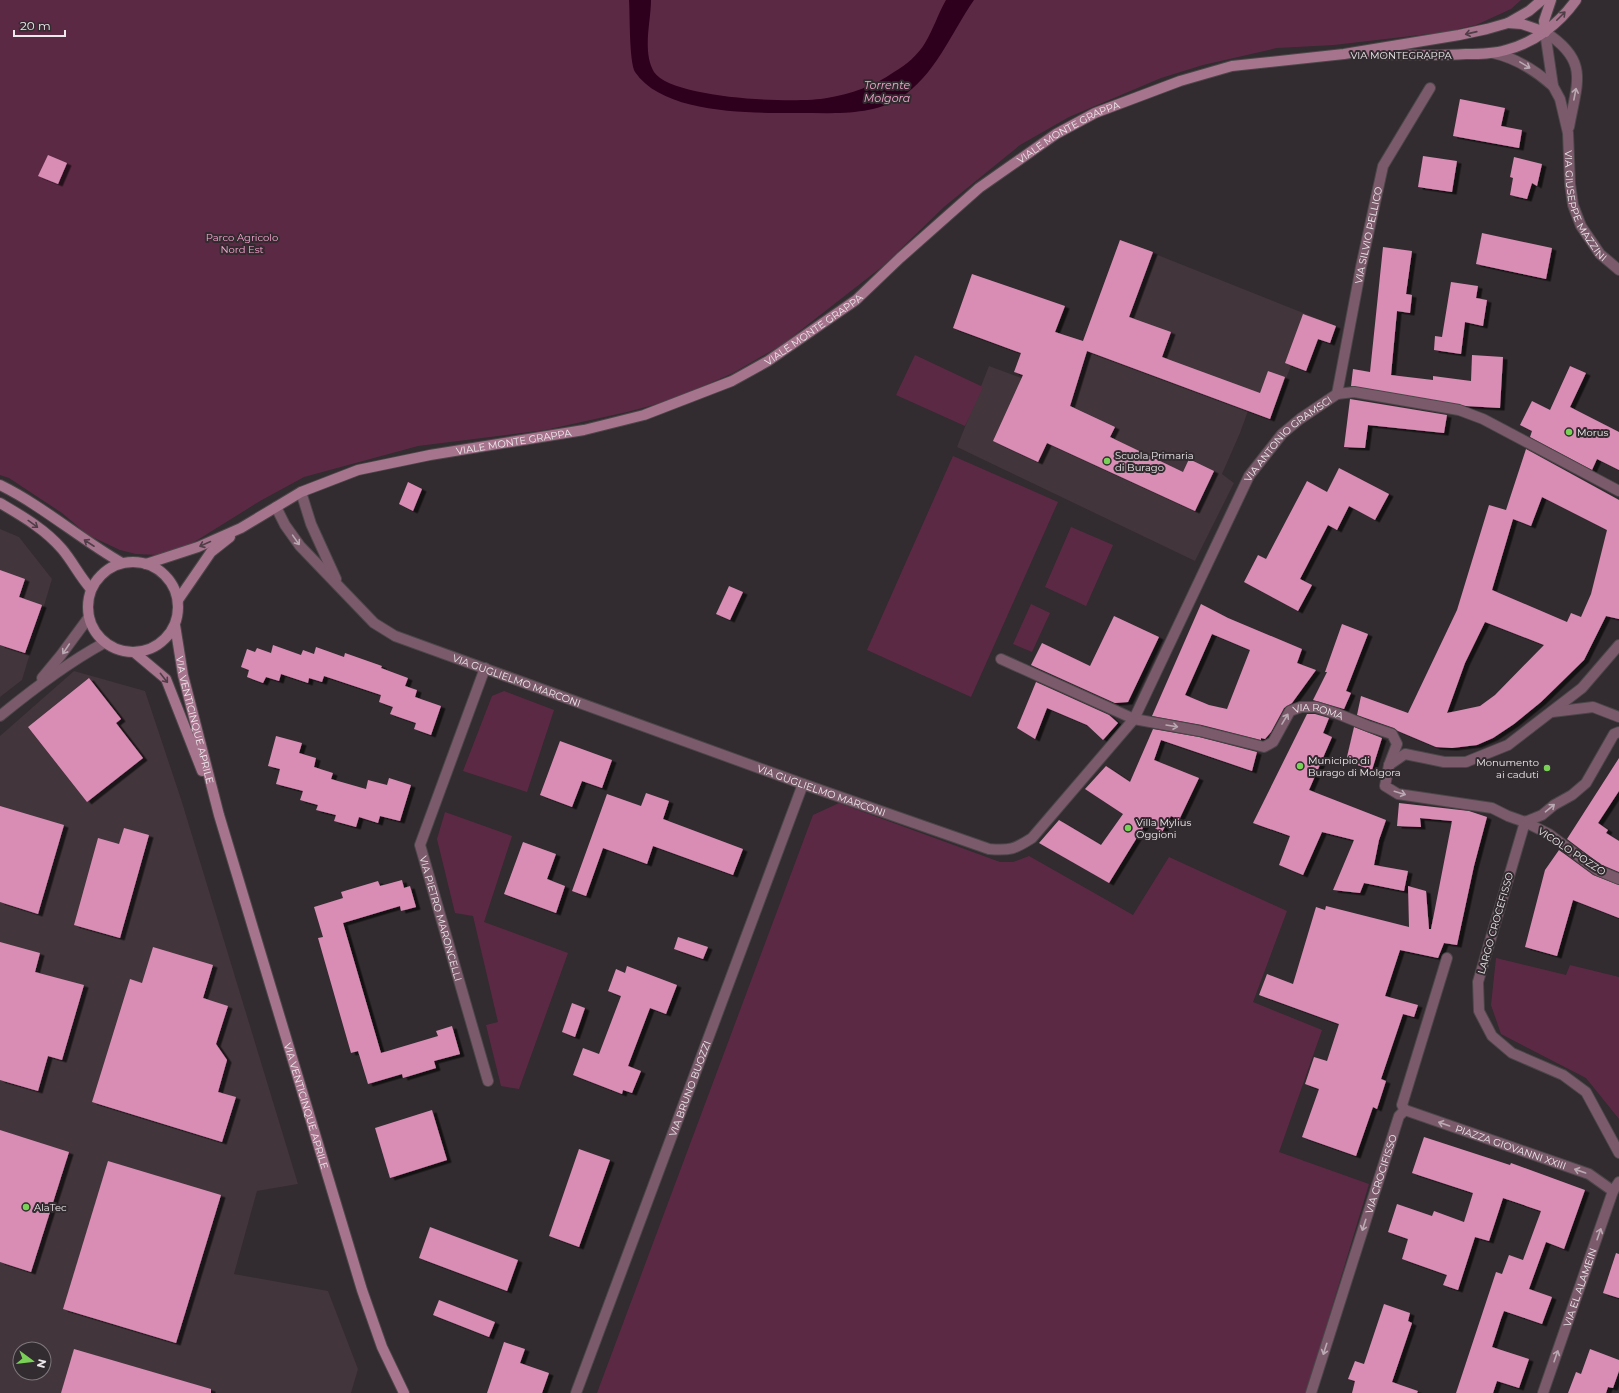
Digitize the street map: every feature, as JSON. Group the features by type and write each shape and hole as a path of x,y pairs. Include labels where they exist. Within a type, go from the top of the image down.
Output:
{"street":[{"name":"VIA MONTEGRAPPA","path":"1344,54 1458,36 1508,22 1529,11 1542,0"},
{"path":"1508,22 1522,24 1545,32 1544,21 1551,0"},
{"name":"VIA MONTEGRAPPA","path":"1344,54 1451,55 1493,53 1527,43 1545,32 1576,0"},
{"name":"VIA GIUSEPPE MAZZINI","path":"1545,32 1553,86 1560,99 1568,133 1570,184 1573,204 1581,226 1600,254 1619,270"},
{"name":"VIA GIUSEPPE MAZZINI","path":"1545,32 1563,46 1576,66 1578,76 1568,133"},
{"name":"VIA GIUSEPPE MAZZINI","path":"1493,53 1519,62 1541,76 1553,86"},
{"name":"VIALE MONTE GRAPPA","path":"146,564 198,547 241,528 301,492 328,481 372,467 430,455 584,430 644,415 732,381 768,361 856,300 900,258 980,188 1056,134 1082,120 1136,96 1232,66 1344,54"},
{"name":"VIA SILVIO PELLICO","path":"1337,394 1361,267 1383,166 1430,88"},
{"name":"VIA ANTONIO GRAMSCI","path":"1134,719 1249,476 1282,434 1300,419 1337,394 1354,392 1459,410 1483,418 1619,491"},
{"path":"0,485 28,501 87,542 122,563"},
{"name":"VIA GUGLIELMO MARCONI","path":"301,492 311,524 340,588"},
{"path":"0,503 25,518 53,540 62,549 91,589"},
{"name":"VIA GUGLIELMO MARCONI","path":"276,507 285,525 300,546 355,605 374,623 395,636 803,784 989,849 1005,851 1019,847 1032,838 1134,719"},
{"name":"VIALE MONTE GRAPPA","path":"178,600 211,552 241,528"},
{"path":"134,562 146,564 154,567 167,577 172,584 178,600 178,612 175,625 166,639 159,645 147,650 135,653 114,649 104,643 94,632 88,617 87,603 91,589 96,580 112,566 134,562"},
{"path":"35,688 62,655 88,617"},
{"name":"VIA VENTICINQUE APRILE","path":"175,625 182,675 219,814 356,1271 382,1347 404,1393"},
{"path":"0,716 35,688 74,660 104,643"},
{"path":"1389,765 1405,754 1444,762 1466,762 1508,745 1582,688 1619,646"},
{"name":"VIA VENTICINQUE APRILE","path":"135,653 166,678 219,814"},
{"path":"1001,659 1134,719"},
{"name":"VIA PIETRO MARONCELLI","path":"485,668 420,845 488,1081"},
{"name":"VIA ROMA","path":"1134,719 1200,731 1264,747 1273,742 1290,711 1301,707 1316,707 1392,734 1397,744 1389,765"},
{"path":"1552,712 1593,707 1619,717"},
{"path":"1525,822 1542,815 1554,805 1572,795 1586,783 1614,734 1619,732"},
{"name":"VICOLO POZZO","path":"1389,765 1385,786 1398,794 1492,808 1549,834 1597,870 1619,879"},
{"name":"VIA BRUNO BUOZZI","path":"576,1393 803,784"},
{"name":"LARGO CROCEFISSO","path":"1525,822 1478,982 1479,1012 1492,1036 1512,1053 1563,1075 1586,1092 1619,1153"},
{"name":"VIA CROCIFISSO","path":"1311,1393 1399,1116 1405,1110 1402,1105 1447,958"},
{"name":"PIAZZA GIOVANNI XXIII","path":"1405,1110 1589,1174 1614,1191"},
{"name":"VIA EL ALAMEIN","path":"1543,1393 1614,1191 1619,1182"}],"shaded area":[{"path":"1120,240 1336,326 1330,343 1318,339 1306,371 1291,366 1270,419 1248,411 1222,474 1234,483 1195,561 957,447 989,366 1038,384 1055,332 1083,341"},
{"path":"0,529 19,537 52,579 22,680 0,697"},
{"path":"74,671 145,691 181,799 298,1184 257,1191 234,1274 328,1291 358,1369 351,1393 0,1393 0,736"}],"green space":[{"name":"Parco Agricolo Nord Est","path":"0,0 1521,0 1511,9 1476,25 1445,32 1334,45 1277,48 1203,65 1161,78 1069,117 1020,145 945,206 883,266 783,344 733,373 672,400 627,412 545,430 418,446 304,477 260,501 191,544 158,555 136,554 120,550 88,535 62,513 9,478 0,475"},
{"path":"915,355 983,387 965,426 896,395"},
{"path":"953,456 1058,502 971,697 867,650"},
{"path":"1071,527 1113,545 1086,606 1045,587"},
{"path":"1031,604 1050,613 1032,652 1013,644"},
{"path":"504,691 554,710 527,792 463,771 492,696"},
{"path":"839,803 1000,862 1013,862 1029,856 1133,915 1169,857 1287,911 1253,1002 1322,1030 1279,1152 1369,1184 1305,1393 597,1393 813,815"},
{"path":"445,812 512,836 484,922 568,953 519,1089 501,1086 486,1025 498,1022 473,916 455,913 437,839"},
{"path":"1496,958 1566,975 1570,965 1619,977 1619,1119 1586,1078 1501,1034 1491,1005"}],"water":[{"name":"Torrente Molgora","path":"629,0 651,0 648,55 654,72 665,81 684,88 708,94 763,100 811,100 853,92 886,77 903,66 919,52 928,38 946,0 974,0 933,66 912,89 889,104 864,111 852,112 758,113 711,109 688,104 666,97 648,86 635,72 633,67"}],"building":[{"path":"1460,99 1505,108 1501,126 1522,130 1519,148 1453,136"},
{"path":"48,155 67,163 58,184 38,176"},
{"path":"1423,156 1457,161 1452,192 1418,187"},
{"path":"1514,157 1542,164 1537,186 1532,183 1527,199 1510,195 1513,178 1510,177"},
{"path":"1482,233 1552,248 1546,279 1476,264"},
{"path":"1120,240 1153,252 1129,317 1171,332 1162,357 1260,393 1268,371 1285,377 1270,419 1087,351 1070,406 1115,427 1110,437 1183,472 1189,459 1214,471 1195,511 1047,443 1038,462 993,441 1023,375 1014,372 1021,353 953,328 972,274 1065,306 1055,332 1083,341"},
{"path":"1383,247 1412,251 1406,294 1412,295 1410,313 1397,311 1391,375 1433,380 1433,376 1471,381 1472,355 1503,357 1500,408 1466,406 1351,386 1353,369 1370,372"},
{"path":"1451,282 1478,286 1476,298 1487,300 1483,326 1465,322 1461,354 1434,350 1435,336 1442,337"},
{"path":"1303,314 1336,326 1330,343 1318,339 1306,371 1285,363"},
{"path":"1570,366 1586,373 1570,407 1619,432 1619,470 1597,459 1592,470 1530,437 1532,431 1520,425 1532,401 1550,410"},
{"path":"1350,399 1447,415 1444,433 1368,425 1365,448 1344,447"},
{"path":"1526,449 1619,500 1619,619 1606,616 1584,660 1541,702 1514,724 1493,738 1477,745 1452,748 1436,747 1394,728 1357,715 1361,696 1408,713 1457,610 1489,505 1506,510","holes":["1542,497 1607,530 1591,594 1581,617 1571,613 1567,622 1492,590 1513,519 1531,526","1485,622 1544,645 1495,695 1480,706 1447,713 1465,663"]},
{"path":"1339,468 1389,494 1375,520 1349,506 1337,530 1328,525 1300,579 1312,585 1298,611 1244,582 1258,555 1266,559 1307,481 1327,492"},
{"path":"408,482 422,489 413,511 399,504"},
{"path":"0,570 25,579 19,597 42,605 25,653 0,645"},
{"path":"729,586 743,592 730,620 716,614"},
{"path":"1201,604 1228,618 1302,649 1297,663 1316,670 1292,703 1284,708 1271,732 1265,739 1261,738 1261,740 1202,725 1152,716","holes":["1212,634 1250,650 1227,709 1209,705 1185,695"]},
{"path":"1114,616 1159,637 1128,702 1115,703 1031,665 1042,643 1090,666"},
{"path":"1342,624 1368,634 1346,691 1351,693 1344,709 1313,700 1327,672 1325,672"},
{"path":"273,645 301,655 303,650 314,654 316,647 344,657 345,653 382,666 381,668 408,678 405,686 417,690 415,697 441,706 431,735 414,729 416,723 390,714 393,707 379,702 381,695 324,676 322,682 309,678 308,683 281,674 279,681 266,677 263,683 247,677 249,670 241,667 247,649 255,652 257,648 271,653"},
{"path":"89,678 121,719 116,723 143,758 87,802 28,727"},
{"path":"1036,682 1109,715 1118,723 1103,740 1087,725 1047,708 1035,739 1017,728"},
{"name":"Municipio di Burago di Molgora","path":"1307,714 1315,714 1329,718 1323,733 1332,737 1309,790 1386,820 1379,840 1374,865 1408,871 1404,891 1364,883 1360,893 1333,890 1354,840 1322,832 1303,875 1279,865 1290,836 1253,823"},
{"path":"1354,727 1382,738 1372,770 1346,761"},
{"path":"1153,729 1199,737 1257,752 1252,771 1161,740 1154,760 1199,778 1179,820 1171,816 1162,832 1146,823 1109,883 1039,843 1059,820 1101,845 1123,814 1085,789 1106,766 1130,782"},
{"path":"276,736 302,743 299,753 316,758 314,767 333,773 331,779 366,789 368,780 387,785 389,778 411,785 400,821 380,816 378,823 359,817 356,827 334,821 336,815 316,810 318,805 300,800 303,791 276,784 280,769 268,766"},
{"path":"560,741 612,760 602,788 582,781 572,807 540,795"},
{"path":"1619,758 1619,791 1598,823 1608,830 1606,833 1619,841 1619,872 1600,864 1567,839"},
{"path":"646,793 669,801 663,819 743,849 733,875 653,846 647,864 603,848 586,896 572,891 607,794 641,806"},
{"path":"1399,803 1469,811 1487,817 1474,866 1457,945 1444,943 1438,958 1400,950 1385,996 1418,1005 1414,1017 1403,1014 1381,1079 1386,1081 1377,1109 1373,1107 1356,1156 1302,1137 1319,1089 1305,1084 1314,1057 1327,1061 1339,1024 1259,995 1267,974 1293,984 1316,907 1325,910 1326,906 1409,927 1408,886 1426,891 1429,929 1431,929 1452,821 1420,818 1421,827 1397,826"},
{"path":"0,806 64,825 38,914 0,902"},
{"path":"124,828 149,835 120,938 74,925 98,838 119,844"},
{"path":"523,842 556,854 547,879 565,886 556,913 504,894"},
{"path":"1559,850 1593,875 1619,885 1619,918 1573,900 1557,956 1525,947 1545,870"},
{"path":"402,880 404,888 410,886 416,907 401,911 400,906 343,923 381,1053 438,1036 436,1031 452,1026 460,1054 434,1061 436,1068 403,1078 402,1074 368,1084 358,1051 351,1053 318,938 323,937 314,907 343,898 341,892 378,881 380,886"},
{"path":"678,937 708,947 703,959 674,949"},
{"path":"0,942 40,953 35,972 84,985 62,1060 48,1056 38,1091 0,1080"},
{"path":"153,947 213,965 203,998 228,1006 216,1044 227,1060 218,1092 236,1097 222,1142 92,1102 130,979 142,983"},
{"path":"627,966 677,985 666,1014 650,1008 628,1066 641,1071 632,1093 623,1090 622,1094 573,1075 583,1048 599,1054 621,996 608,991 616,969 625,973"},
{"path":"572,1003 585,1008 575,1037 562,1032"},
{"path":"432,1110 447,1160 390,1178 375,1128"},
{"name":"AlaTec","path":"0,1130 69,1152 31,1272 0,1262"},
{"path":"1424,1137 1510,1165 1511,1163 1585,1190 1564,1249 1546,1242 1529,1289 1552,1297 1542,1324 1504,1311 1501,1319 1492,1347 1529,1359 1519,1388 1497,1381 1493,1393 1456,1393 1496,1272 1502,1274 1509,1255 1523,1260 1541,1211 1503,1198 1489,1241 1475,1237 1458,1290 1443,1285 1447,1275 1402,1259 1408,1239 1388,1232 1397,1204 1432,1216 1434,1211 1464,1222 1473,1193 1412,1173"},
{"path":"579,1149 610,1160 579,1247 549,1236"},
{"path":"108,1161 221,1195 176,1343 63,1309"},
{"path":"430,1227 518,1260 507,1291 419,1258"},
{"path":"1616,1253 1619,1254 1619,1298 1603,1293"},
{"path":"439,1300 495,1322 489,1337 433,1315"},
{"path":"1384,1304 1410,1313 1408,1321 1412,1323 1392,1382 1418,1391 1417,1393 1352,1393 1355,1381 1348,1379 1355,1361 1364,1364"},
{"path":"504,1342 525,1349 520,1363 549,1373 542,1393 487,1393"},
{"path":"74,1349 211,1389 211,1393 61,1393"},
{"path":"1590,1349 1619,1360 1619,1371 1613,1388 1608,1387 1606,1393 1568,1393 1576,1372 1581,1374"}],"place":[{"name":"Morus","path":"1569,432"},
{"name":"Scuola Primaria di Burago","path":"1107,461"},
{"name":"Municipio di Burago di Molgora","path":"1300,766"},
{"name":"Monumento ai caduti","path":"1547,768"},
{"name":"Villa Mylius Oggioni","path":"1128,828"},
{"name":"AlaTec","path":"26,1207"}]}
